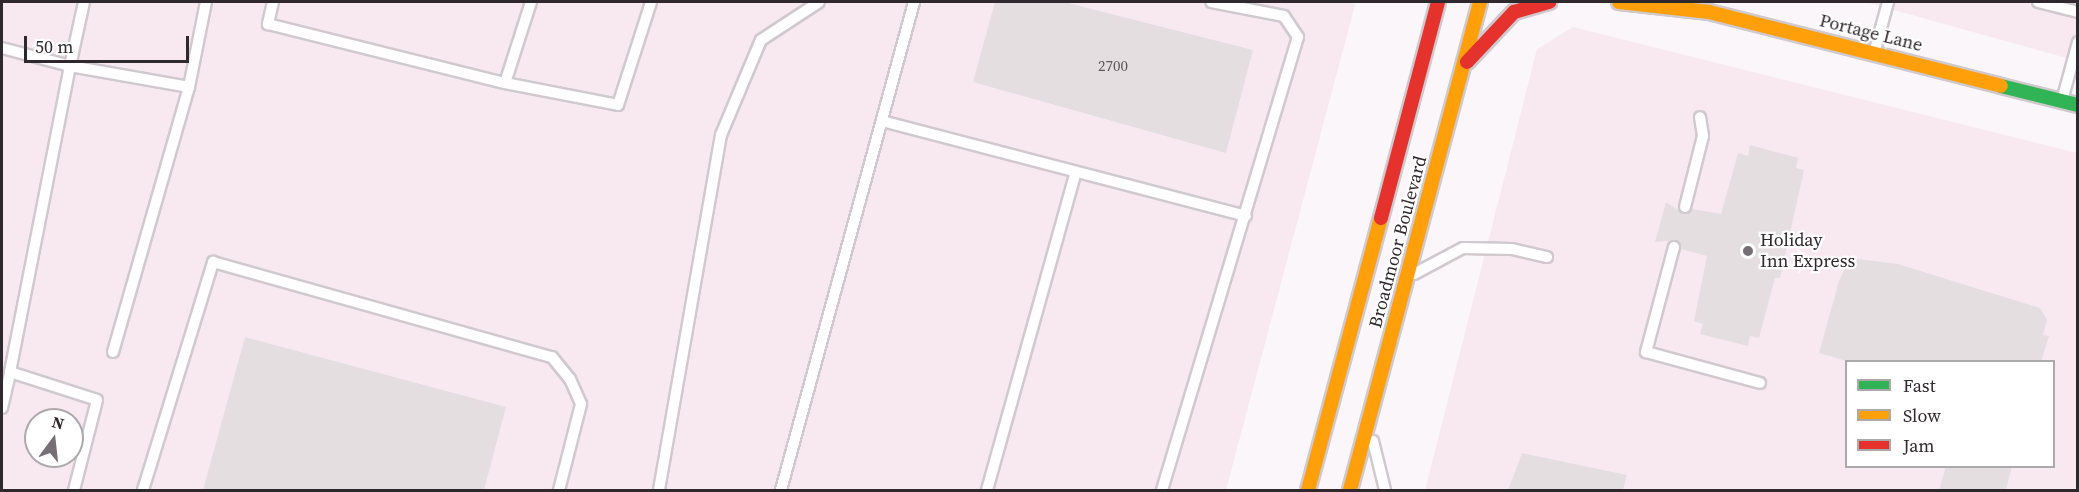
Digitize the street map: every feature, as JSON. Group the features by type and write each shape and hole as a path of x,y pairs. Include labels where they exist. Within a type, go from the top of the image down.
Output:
{"main road":[{"name":"Broadmoor Boulevard","path":"1308,490 1438,2"},
{"name":"Broadmoor Boulevard","path":"1350,490 1480,2"},
{"path":"1464,65 1515,12 1550,2"},
{"name":"Portage Lane","path":"1619,2 1719,10 2078,105"}],"lane":[{"path":"2,408 84,2"},
{"path":"113,352 189,87 206,2"},
{"path":"273,2 268,24 505,83 618,105 651,2"},
{"path":"505,83 531,2"},
{"path":"658,490 721,135 761,40 819,2"},
{"path":"781,490 914,2"},
{"path":"1162,490 1298,37 1284,16 1211,2"},
{"path":"1875,51 1888,2"},
{"path":"2038,2 2078,12"},
{"path":"2062,100 2078,42"},
{"path":"2,48 70,66 189,87"},
{"path":"1685,207 1703,136 1700,117"},
{"path":"882,121 1246,216"},
{"path":"987,490 1076,172"},
{"path":"1674,247 1646,352 1761,383"},
{"path":"1408,277 1462,248 1512,249 1547,257"},
{"path":"143,490 213,262 552,357 570,379 581,404 559,490"},
{"path":"10,372 98,400 74,490"},
{"path":"1369,420 1385,490"}],"shaded area":[{"path":"2,2 1354,2 1226,490 2,490"},
{"path":"1865,2 2077,2 2077,61"},
{"path":"1573,27 2077,153 2077,490 1425,490 1537,49"}],"building":[{"path":"995,2 1064,2 1253,50 1226,153 973,82"},
{"name":"Holiday Inn Express","path":"1750,145 1798,158 1796,168 1804,170 1780,278 1775,278 1759,338 1750,336 1748,346 1700,334 1703,324 1694,321 1707,256 1681,249 1676,240 1655,242 1666,202 1684,214 1692,209 1721,214 1738,153 1748,156"},
{"path":"1858,259 1898,264 2040,308 2047,320 2043,335 2049,336 2042,360 1845,361 1819,353 1839,281 1846,266"},
{"path":"245,337 506,407 484,490 203,490"},
{"path":"1522,453 1627,475 1623,490 1508,490"},
{"path":"1945,468 2012,468 2006,490 1939,490"}],"traffic: fast":[{"path":"2001,86 2078,105"}],"traffic: slow":[{"path":"1350,490 1480,2"},
{"path":"1619,2 1709,12 2001,86"},
{"path":"1308,490 1381,218"}],"traffic: jam":[{"path":"1381,218 1438,2"},
{"path":"1467,62 1514,12 1550,2"}],"place":[{"name":"Holiday Inn Express","path":"1748,251"}]}
